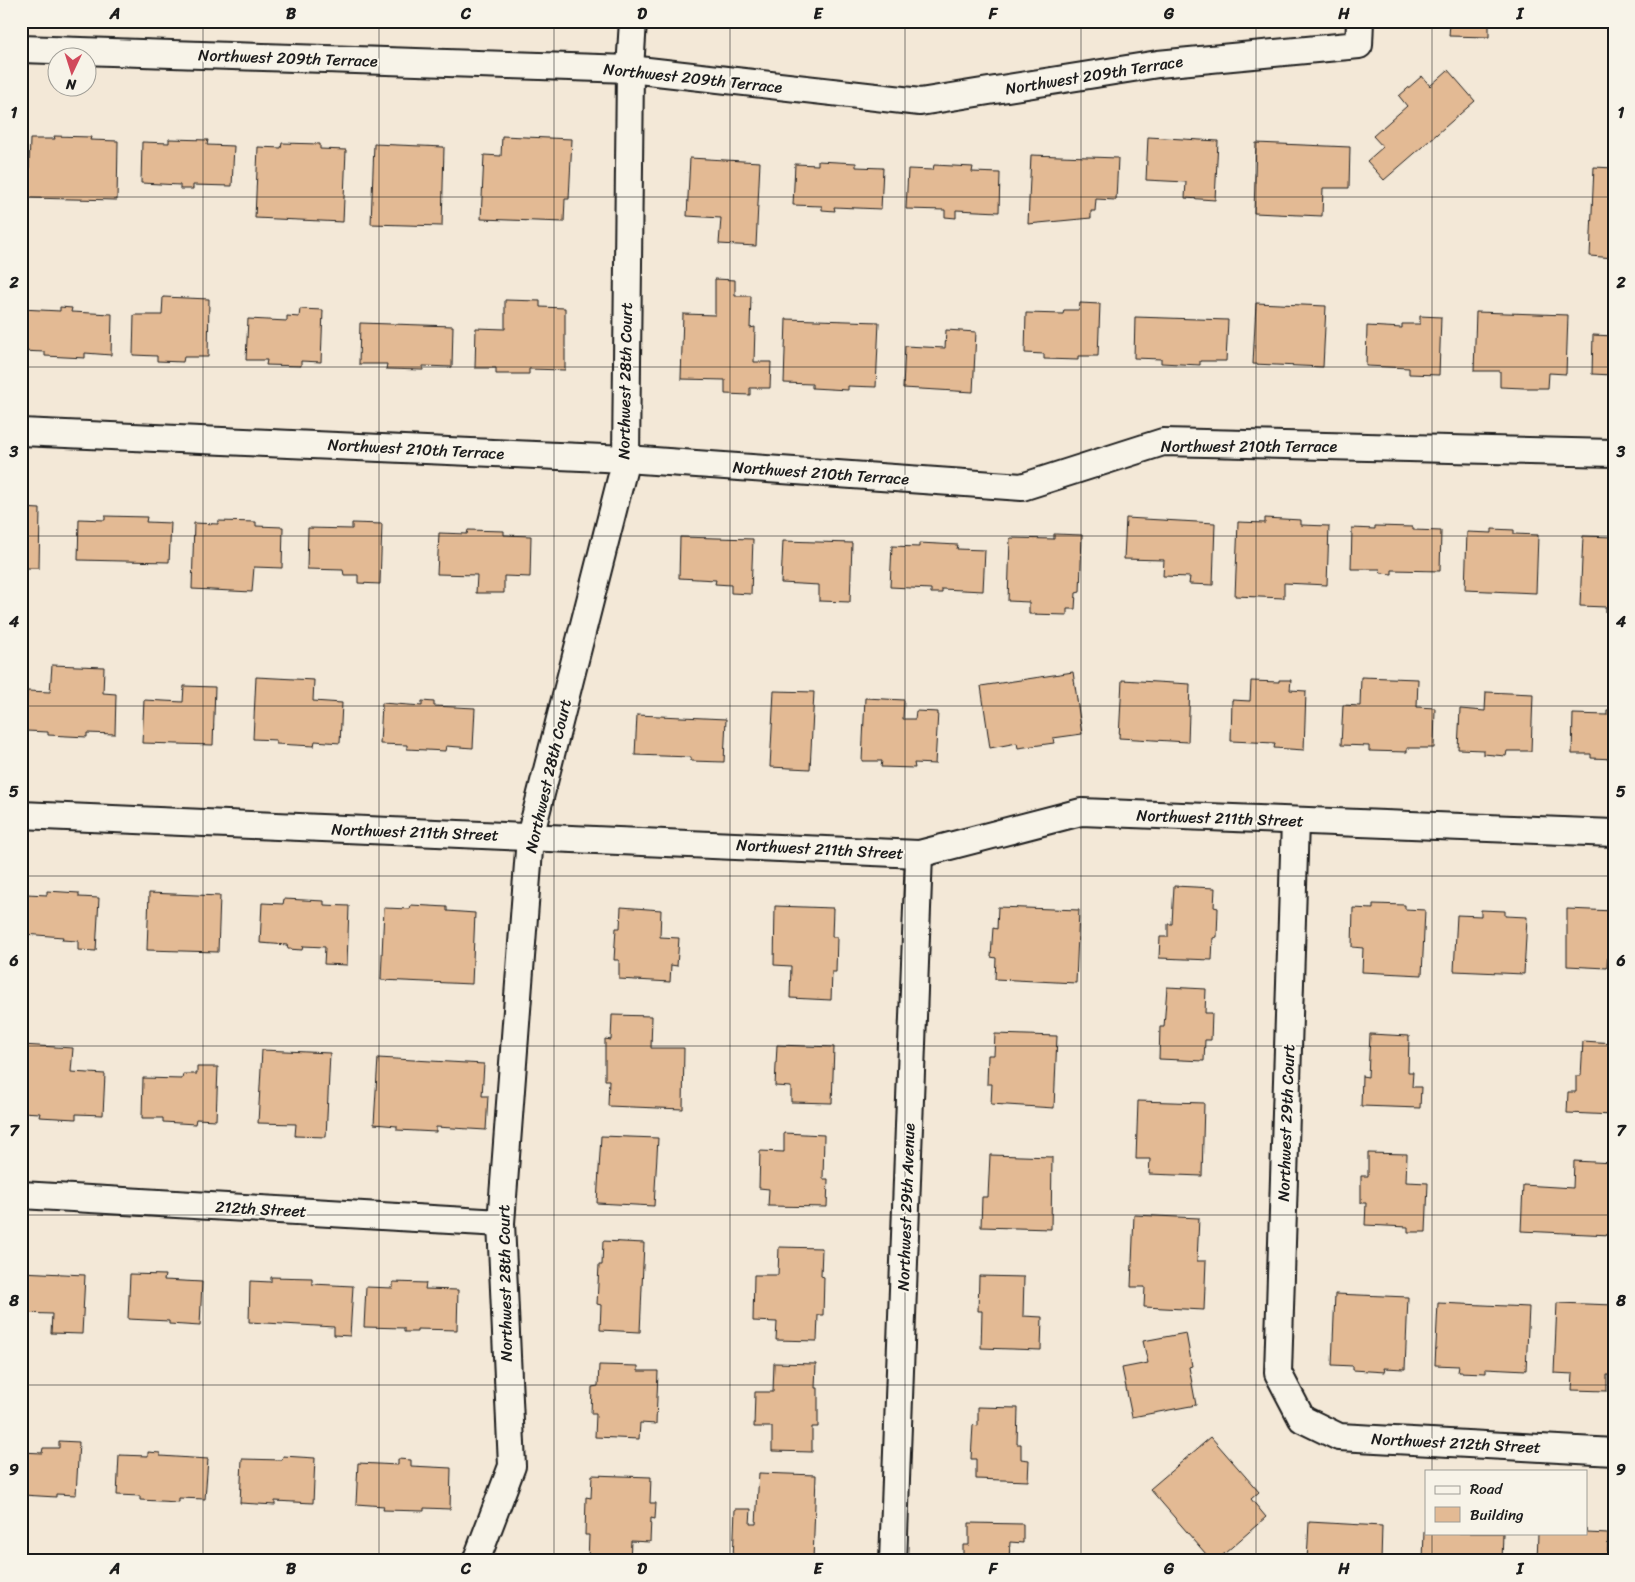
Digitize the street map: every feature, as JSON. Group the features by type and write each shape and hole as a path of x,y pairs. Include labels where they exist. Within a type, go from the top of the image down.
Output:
{"street":[{"name":"Northwest 28th Court","path":"476,1561 512,1466 501,1223 530,836 626,459 630,69 633,21"},
{"name":"Northwest 209th Terrace","path":"21,50 630,69 920,102 1360,33"},
{"name":"Northwest 210th Terrace","path":"21,432 626,459 1022,487 1163,442 1614,453"},
{"name":"Northwest 211th Street","path":"21,815 918,854 1081,812 1614,832"},
{"name":"Northwest 29th Court","path":"1295,821 1278,1373 1302,1419"},
{"name":"Northwest 29th Avenue","path":"893,1561 918,854"},
{"name":"212th Street","path":"21,1195 501,1223"},
{"name":"Northwest 212th Street","path":"1302,1419 1339,1437 1614,1452"}],"building":[{"path":"1450,21 1489,21 1489,37 1449,36"},
{"path":"1448,70 1475,101 1384,180 1367,161 1383,147 1373,136 1407,106 1399,96 1422,76 1430,86"},
{"path":"54,136 91,137 90,140 118,141 117,200 28,198 30,139 55,139"},
{"path":"502,136 572,139 569,199 565,199 564,222 481,219 484,155 501,156"},
{"path":"1148,137 1218,141 1215,200 1185,198 1186,182 1146,180"},
{"path":"169,139 208,140 207,145 234,146 232,186 193,185 193,189 180,189 180,185 141,183 142,142 169,143"},
{"path":"282,143 320,144 320,149 346,150 343,222 255,218 258,147 281,148"},
{"path":"1256,143 1350,147 1349,188 1323,188 1322,216 1254,213"},
{"path":"374,144 444,147 442,226 371,224"},
{"path":"1031,155 1118,158 1116,200 1096,199 1095,211 1091,211 1091,218 1028,224"},
{"path":"690,158 760,162 756,246 719,244 721,218 687,216"},
{"path":"818,161 856,163 856,167 883,168 881,209 834,207 835,211 822,210 822,206 793,205 795,164 818,165"},
{"path":"934,165 973,167 972,172 1000,173 999,212 956,210 956,218 945,217 945,210 906,209 908,169 933,170"},
{"path":"1594,167 1614,168 1614,258 1590,256"},
{"path":"715,279 735,280 735,296 751,296 750,328 755,327 754,362 771,362 770,388 750,388 750,395 725,394 725,380 681,379 683,314 715,315"},
{"path":"163,297 209,299 208,357 184,357 183,362 157,361 157,356 133,355 134,315 162,315"},
{"path":"505,300 540,301 540,307 565,308 565,370 529,369 529,374 496,374 496,368 475,368 476,328 505,329"},
{"path":"1080,303 1100,304 1098,356 1078,356 1078,360 1044,359 1044,354 1025,353 1026,313 1063,314 1064,310 1079,310"},
{"path":"1256,303 1326,306 1323,367 1253,364"},
{"path":"60,307 72,308 71,312 112,314 111,355 85,353 85,358 45,356 45,352 21,351 21,309 60,311"},
{"path":"300,309 323,310 321,362 301,361 301,366 266,365 267,360 246,360 248,319 287,321 287,316 299,317"},
{"path":"1476,312 1568,315 1566,374 1549,373 1548,388 1524,388 1500,387 1500,371 1474,371"},
{"path":"1420,316 1441,317 1439,375 1409,374 1409,368 1366,366 1367,326 1402,328 1402,324 1420,324"},
{"path":"1135,317 1228,320 1226,361 1200,361 1200,365 1161,363 1161,359 1134,358"},
{"path":"786,319 879,322 876,387 848,386 848,390 812,388 812,384 784,383"},
{"path":"360,323 453,326 452,367 423,366 423,370 386,369 387,364 359,364"},
{"path":"946,330 976,332 973,392 903,388 905,346 945,348"},
{"path":"1593,335 1614,336 1614,380 1611,380 1612,375 1592,374"},
{"path":"21,508 40,509 39,568 21,568"},
{"path":"105,516 147,517 146,522 171,523 169,562 78,560 79,519 105,520"},
{"path":"1126,518 1215,523 1213,585 1189,584 1190,577 1163,576 1164,560 1124,559"},
{"path":"1265,518 1301,520 1301,525 1329,526 1327,585 1284,583 1284,598 1235,596 1238,522 1265,523"},
{"path":"218,521 256,522 256,526 283,527 282,568 254,567 252,592 192,589 194,523 218,524"},
{"path":"352,523 382,524 380,584 358,583 358,575 344,575 343,570 307,569 308,528 352,529"},
{"path":"1375,526 1413,527 1413,530 1441,531 1440,571 1392,570 1392,574 1381,573 1380,569 1351,569 1352,528 1375,529"},
{"path":"1492,529 1514,530 1514,534 1538,535 1536,593 1465,590 1467,532 1492,533"},
{"path":"468,530 504,531 504,535 531,536 530,577 504,576 504,593 476,593 477,575 437,574 439,533 467,534"},
{"path":"1054,534 1082,535 1080,592 1076,593 1075,609 1067,609 1067,615 1029,614 1029,602 1008,601 1010,538 1054,539"},
{"path":"1583,536 1614,537 1614,612 1606,612 1606,607 1580,606"},
{"path":"680,537 753,539 751,594 731,593 731,585 715,584 716,580 679,578"},
{"path":"783,541 852,543 850,602 819,601 819,585 781,583"},
{"path":"919,543 958,545 957,549 985,550 983,591 942,589 942,593 931,593 931,589 890,587 892,546 919,547"},
{"path":"52,665 104,667 103,693 116,694 115,734 87,733 87,737 48,735 48,732 26,731 27,691 50,692"},
{"path":"1073,672 1082,734 1053,738 1054,743 1018,748 1017,743 990,748 981,686"},
{"path":"256,677 314,680 313,701 342,703 340,743 315,741 314,746 276,744 276,740 253,739"},
{"path":"1361,677 1418,679 1417,707 1435,708 1434,748 1407,748 1407,752 1369,751 1369,746 1341,745 1343,705 1360,706"},
{"path":"1122,680 1190,684 1188,742 1119,738"},
{"path":"1279,680 1291,680 1290,690 1306,691 1304,750 1274,748 1275,743 1231,741 1232,700 1250,701 1251,681 1279,682"},
{"path":"184,686 215,687 213,745 142,743 144,700 183,702"},
{"path":"774,691 814,692 810,769 770,767"},
{"path":"1486,692 1533,694 1531,751 1507,751 1506,756 1483,754 1483,750 1458,749 1460,709 1485,711"},
{"path":"865,698 904,700 903,719 915,719 916,711 938,712 935,764 914,763 915,768 881,767 882,761 862,761"},
{"path":"422,701 434,702 434,706 475,708 473,748 446,746 445,751 407,749 407,745 380,744 382,703 422,706"},
{"path":"1607,710 1614,710 1614,759 1591,758 1591,754 1572,754 1573,714 1607,715"},
{"path":"637,715 726,719 724,762 691,761 691,757 635,755"},
{"path":"1174,886 1215,888 1214,907 1218,908 1217,937 1213,938 1212,960 1159,958 1160,937 1168,937 1168,924 1172,924"},
{"path":"47,891 79,893 79,897 99,898 96,951 78,950 78,941 62,940 63,937 24,934 27,894 47,895"},
{"path":"149,893 220,896 218,952 147,950"},
{"path":"284,899 324,901 324,905 349,906 347,965 324,964 325,947 303,946 302,950 288,949 287,945 260,943 262,903 283,904"},
{"path":"1373,904 1405,905 1405,909 1425,910 1422,975 1362,972 1363,948 1352,947 1353,908 1373,909"},
{"path":"411,905 447,907 447,911 475,913 472,984 381,980 384,908 410,909"},
{"path":"775,906 833,908 832,937 837,937 836,972 832,972 831,1000 790,998 791,966 774,965"},
{"path":"621,907 661,910 660,937 679,938 677,966 671,965 670,982 619,979 619,960 614,960 616,928 620,928"},
{"path":"998,907 1079,910 1076,983 995,979 996,958 991,957 993,928 997,929"},
{"path":"1567,909 1614,911 1614,951 1608,951 1607,968 1567,966"},
{"path":"1481,910 1505,911 1505,916 1527,917 1524,974 1454,971 1457,915 1481,916"},
{"path":"1167,987 1206,989 1205,1013 1212,1013 1211,1040 1205,1040 1204,1061 1159,1059 1160,1027 1164,1027"},
{"path":"612,1015 652,1016 651,1048 684,1048 683,1109 608,1106 609,1080 605,1080 605,1039 611,1040"},
{"path":"995,1034 1057,1036 1054,1108 991,1104 992,1084 987,1084 988,1055 994,1055"},
{"path":"1370,1034 1409,1036 1408,1072 1413,1072 1412,1087 1421,1087 1420,1108 1361,1106 1362,1076 1368,1077"},
{"path":"1583,1041 1614,1043 1614,1115 1567,1113 1568,1092 1576,1092 1576,1076 1581,1076"},
{"path":"21,1045 73,1048 71,1072 105,1074 103,1115 76,1114 76,1119 39,1117 40,1113 21,1112"},
{"path":"777,1045 834,1047 832,1103 791,1102 791,1087 775,1086"},
{"path":"262,1050 330,1053 326,1137 295,1136 296,1124 258,1123"},
{"path":"378,1058 484,1064 482,1096 488,1096 486,1130 436,1127 436,1132 397,1130 397,1126 374,1124"},
{"path":"197,1067 218,1067 216,1120 196,1119 195,1124 163,1122 163,1118 142,1118 143,1078 182,1079 183,1074 197,1074"},
{"path":"1138,1101 1204,1103 1202,1176 1149,1174 1150,1159 1136,1159"},
{"path":"784,1133 824,1135 823,1179 828,1179 827,1207 768,1206 769,1189 759,1188 760,1151 784,1152"},
{"path":"601,1136 658,1138 654,1206 597,1203"},
{"path":"1368,1153 1407,1154 1406,1182 1428,1183 1426,1232 1408,1232 1408,1227 1365,1225 1366,1203 1361,1203 1361,1176 1368,1176"},
{"path":"990,1155 1052,1157 1051,1229 981,1227 982,1197 988,1197"},
{"path":"1574,1161 1613,1163 1614,1214 1612,1214 1611,1235 1521,1231 1523,1185 1573,1188"},
{"path":"1134,1215 1199,1218 1197,1261 1206,1261 1204,1310 1144,1307 1145,1287 1131,1287"},
{"path":"603,1241 644,1243 640,1332 600,1330 601,1305 597,1304 599,1265 602,1265"},
{"path":"779,1247 822,1248 821,1276 824,1277 823,1315 818,1315 817,1341 776,1340 777,1322 753,1321 754,1275 778,1275"},
{"path":"21,1272 85,1275 82,1334 51,1333 52,1314 21,1313"},
{"path":"130,1274 165,1275 164,1280 202,1282 200,1326 169,1324 169,1321 128,1319"},
{"path":"979,1276 1024,1277 1023,1316 1042,1317 1041,1350 981,1348 982,1311 978,1311"},
{"path":"271,1277 312,1278 312,1284 353,1286 350,1336 334,1335 334,1327 249,1322 250,1281 271,1282"},
{"path":"393,1282 426,1283 425,1289 458,1290 457,1330 417,1329 417,1332 404,1332 404,1328 364,1327 366,1287 393,1288"},
{"path":"1335,1294 1408,1297 1405,1369 1384,1368 1385,1372 1353,1370 1353,1366 1332,1365"},
{"path":"1438,1303 1529,1307 1526,1370 1486,1368 1486,1373 1458,1372 1459,1366 1435,1365"},
{"path":"1557,1303 1614,1305 1614,1375 1607,1375 1607,1391 1572,1390 1573,1374 1554,1373"},
{"path":"1186,1333 1192,1366 1189,1367 1196,1405 1132,1417 1122,1368 1148,1363 1143,1341"},
{"path":"774,1363 816,1364 815,1388 818,1388 818,1427 812,1427 812,1452 772,1451 772,1427 754,1427 755,1392 773,1392"},
{"path":"599,1365 638,1366 638,1371 658,1371 656,1424 640,1423 639,1439 595,1437 596,1414 591,1414 592,1387 598,1386"},
{"path":"978,1407 1018,1408 1017,1444 1021,1444 1021,1459 1029,1460 1028,1481 976,1479 976,1459 971,1459 973,1425 978,1426"},
{"path":"1211,1437 1259,1492 1251,1499 1266,1517 1216,1561 1212,1561 1150,1489"},
{"path":"59,1441 79,1442 76,1495 56,1494 56,1497 23,1495 23,1492 21,1492 21,1452 42,1453 43,1448 59,1448"},
{"path":"148,1452 160,1453 160,1456 208,1459 205,1499 179,1498 179,1502 140,1500 140,1496 117,1495 119,1455 148,1456"},
{"path":"283,1456 315,1458 313,1503 275,1501 275,1505 240,1503 242,1459 282,1460"},
{"path":"398,1459 411,1460 411,1466 451,1468 450,1509 424,1508 424,1511 383,1510 384,1506 356,1504 358,1463 398,1465"},
{"path":"759,1473 816,1475 813,1561 733,1560 735,1509 751,1509 750,1524 756,1524"},
{"path":"592,1475 651,1477 650,1503 656,1503 655,1519 651,1518 650,1542 631,1541 630,1561 588,1561 589,1535 585,1535 586,1497 591,1498"},
{"path":"1309,1522 1382,1526 1381,1561 1307,1561"},
{"path":"969,1523 1023,1524 1023,1543 1010,1542 1009,1561 963,1561 963,1545 969,1545"},
{"path":"1424,1531 1425,1534 1503,1534 1502,1561 1423,1561"},
{"path":"1538,1534 1608,1534 1607,1561 1537,1561"}]}
